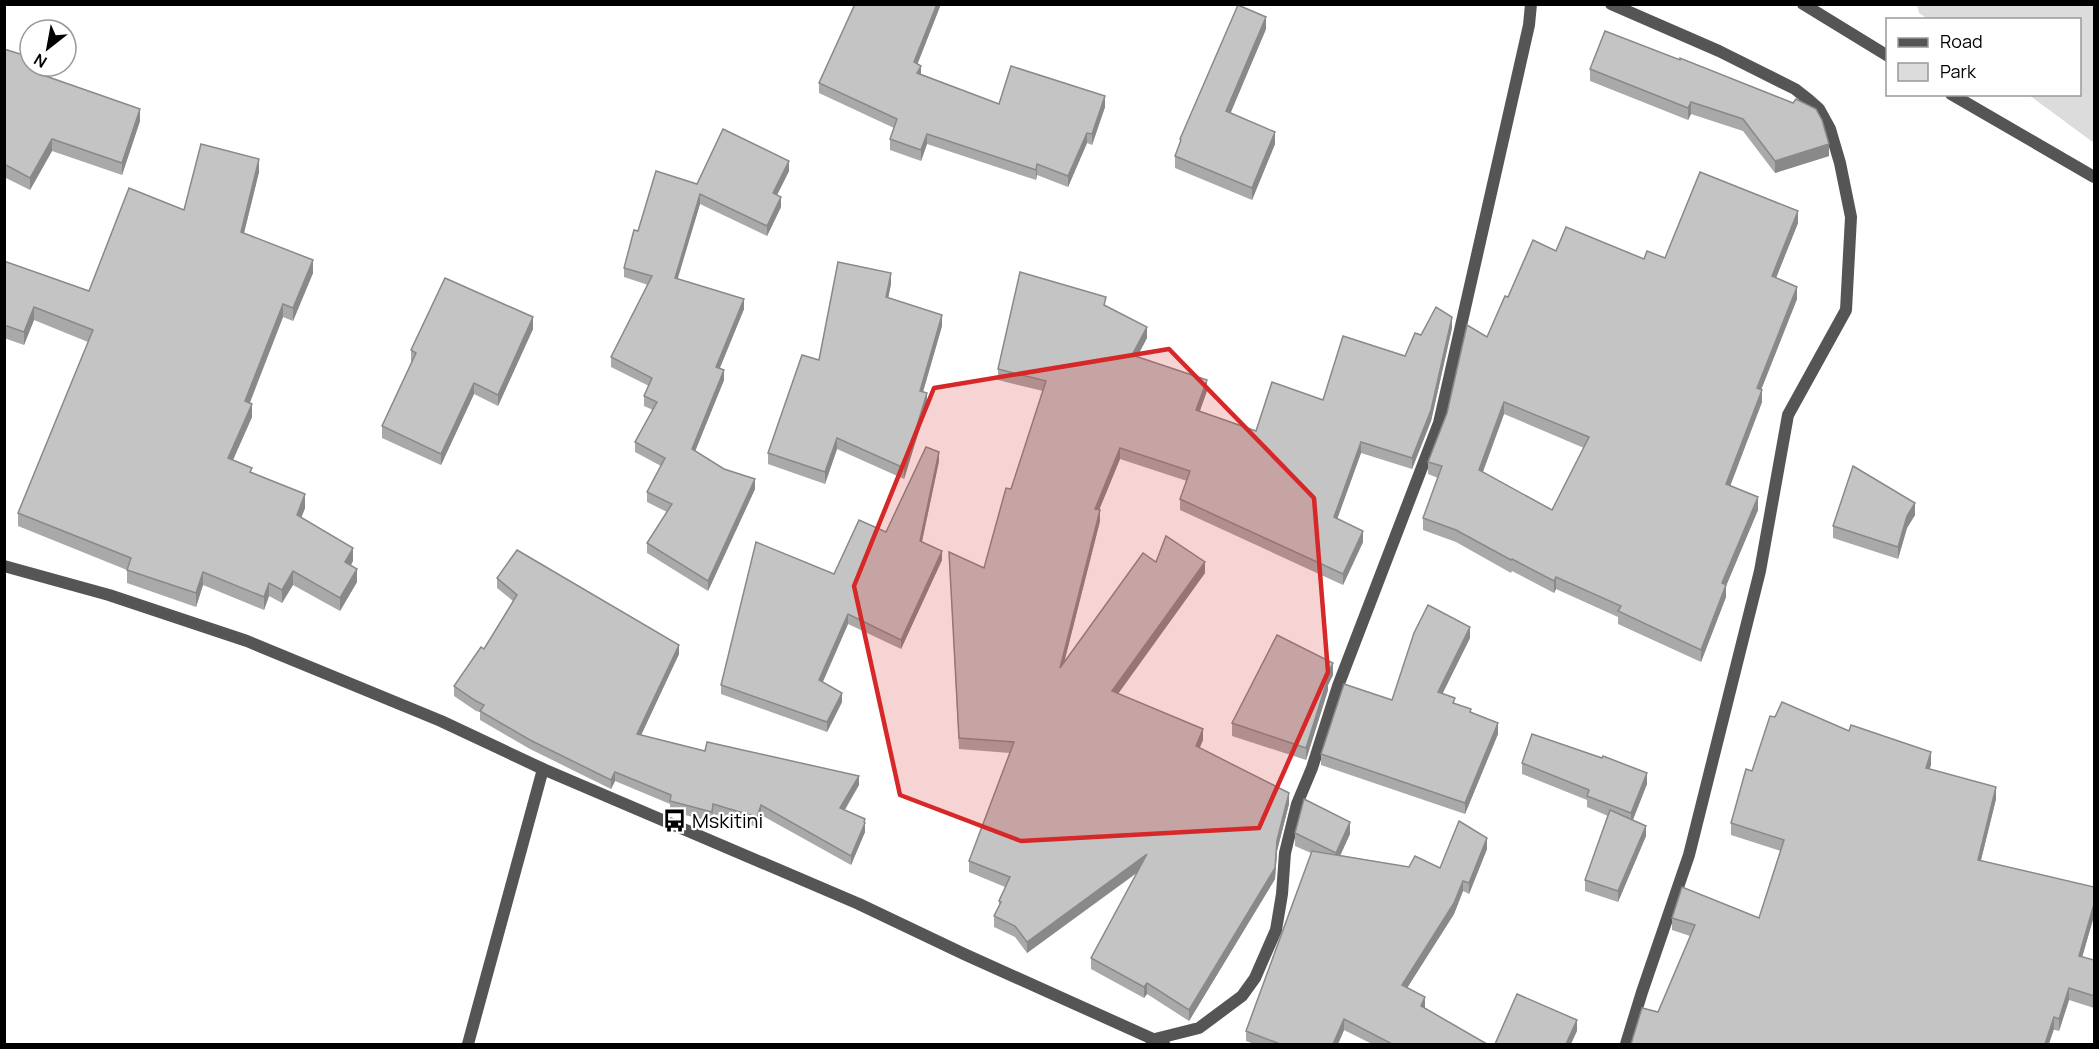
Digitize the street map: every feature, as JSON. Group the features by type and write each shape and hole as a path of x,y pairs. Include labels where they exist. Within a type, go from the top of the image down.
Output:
{"street":[{"path":"4,566 109,595 247,641 441,721 543,769 859,904 1156,1043 1199,1028 1242,996 1256,978 1276,930 1285,853 1297,804 1312,768 1338,686 1438,423 1531,4"},
{"path":"1611,4 1719,51 1795,89 1814,104 1830,129 1840,163 1851,217 1846,310 1788,415 1760,571 1689,855 1626,1044"},
{"path":"1803,4 1886,55"},
{"path":"1954,96 2094,177"},
{"path":"468,1044 543,769"}],"highlighted area":[{"path":"1169,349 1314,498 1328,672 1259,828 1021,841 900,795 854,586 934,388"}],"green space":[{"path":"1917,5 2094,5 2094,143 2030,96 2081,96 2081,18 1926,18 1919,13"}],"building":[{"path":"855,4 937,4 914,62 921,66 917,73 999,104 1011,66 1105,96 1092,134 1087,133 1068,176 1037,164 1036,170 927,134 921,150 890,139 897,119 819,83"},
{"path":"1238,5 1266,17 1226,111 1275,132 1252,188 1175,156 1180,139"},
{"path":"1605,31 1793,103 1796,99 1816,109 1829,144 1775,161 1743,119 1691,102 1688,108 1590,69"},
{"path":"4,49 18,53 18,78 51,78 140,109 122,163 52,139 30,178 4,164"},
{"path":"723,129 789,161 773,193 781,197 767,226 700,194 675,278 744,299 716,367 724,370 692,449 724,469 755,479 708,581 647,543 672,504 647,492 665,458 635,442 657,402 644,396 652,378 611,357 652,276 624,268 634,230 638,231 656,171 697,184"},
{"path":"201,144 259,159 241,232 313,260 293,308 283,304 245,401 252,404 228,458 252,468 250,472 305,494 297,515 353,548 345,562 357,569 340,598 293,571 282,590 269,583 264,597 203,572 196,593 127,570 131,558 18,513 93,330 34,307 24,332 4,325 4,261 89,291 129,188 184,210"},
{"path":"1700,172 1798,211 1772,276 1797,287 1757,388 1762,390 1726,484 1758,497 1722,583 1726,585 1701,650 1618,611 1621,606 1556,577 1554,581 1456,530 1423,518 1442,466 1428,462 1447,413 1467,325 1487,337 1505,296 1508,297 1533,240 1556,251 1566,227 1644,259 1647,251 1665,258","holes":["1504,402 1589,437 1552,510 1479,470"]},
{"path":"838,262 891,273 886,297 942,315 920,391 927,393 904,468 837,438 825,472 768,453 802,355 819,360"},
{"path":"1020,272 1106,297 1104,305 1147,327 1132,355 1207,380 1196,410 1256,431 1272,382 1323,400 1343,336 1405,356 1415,333 1421,335 1436,307 1452,317 1431,410 1412,458 1361,442 1334,517 1363,531 1343,574 1180,499 1190,471 1120,448 1095,509 1100,510 1060,668 1143,553 1156,562 1166,536 1205,562 1112,691 1203,729 1196,746 1289,793 1277,840 1275,868 1189,1010 1147,983 1144,987 1091,958 1147,854 1027,942 1015,926 994,916 1010,877 969,861 1014,742 959,738 949,552 984,568 1006,488 1011,489 1046,381 998,369"},
{"path":"445,278 533,317 498,395 474,383 441,454 382,426 416,353 411,350"},
{"path":"926,447 939,452 920,541 942,551 901,640 848,614 819,680 842,693 827,722 721,685 756,542 834,574 859,520 886,532"},
{"path":"1853,466 1915,503 1907,516 1898,547 1833,526"},
{"path":"517,550 679,645 637,734 705,751 707,742 859,776 840,808 865,819 851,856 761,805 757,817 713,804 712,812 670,801 671,795 615,772 611,780 530,740 480,711 484,705 454,686 481,647 484,649 517,595 497,578"},
{"path":"1428,605 1470,627 1438,692 1455,698 1453,703 1471,709 1470,712 1498,723 1465,803 1321,754 1344,684 1392,700 1414,633"},
{"path":"1277,635 1333,663 1326,677 1328,678 1306,748 1232,723"},
{"path":"1782,702 1849,731 1851,725 1931,752 1926,768 1996,787 1978,860 2094,887 2094,904 2079,956 2094,960 2094,996 2069,988 2059,1019 2054,1017 2045,1044 1631,1044 1642,1008 1658,1012 1695,925 1672,918 1682,887 1759,918 1784,840 1731,823 1746,769 1752,771 1770,716 1775,717"},
{"path":"1532,734 1602,758 1603,756 1647,773 1631,813 1587,796 1589,790 1522,763"},
{"path":"1304,799 1350,822 1336,853 1295,833"},
{"path":"1610,810 1646,826 1618,891 1585,880"},
{"path":"1459,821 1487,838 1469,883 1463,881 1454,903 1402,985 1425,997 1421,1006 1487,1044 1392,1044 1344,1019 1333,1044 1280,1044 1246,1031 1312,851 1409,867 1415,856 1440,868"},
{"path":"1517,994 1577,1020 1566,1044 1495,1044"}],"place":[{"name":"Mskitini","path":"674,821"}]}
